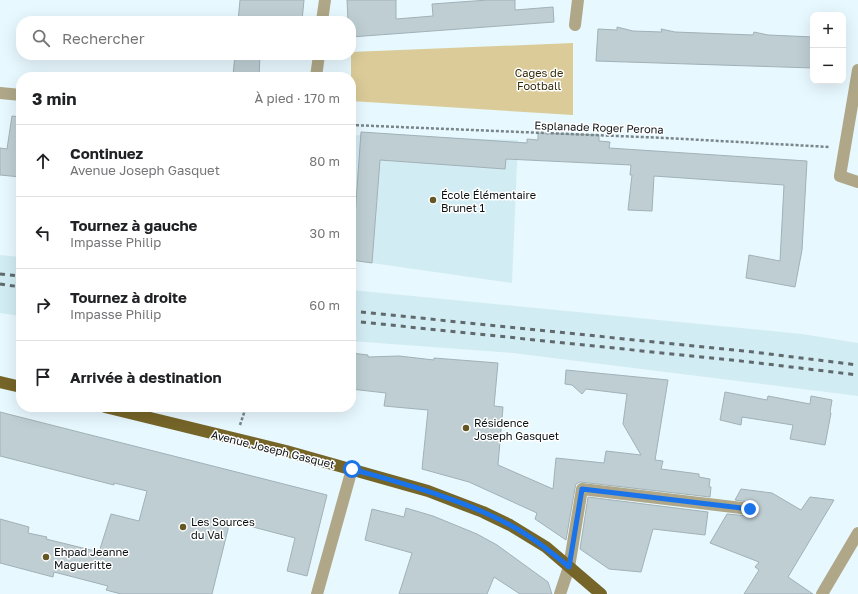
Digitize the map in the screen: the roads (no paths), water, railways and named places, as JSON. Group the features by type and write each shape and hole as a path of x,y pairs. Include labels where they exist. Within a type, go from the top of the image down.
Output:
{"main road":[{"path":"0,382 16,386"},
{"name":"Avenue Joseph Gasquet","path":"126,412 286,451 352,469 428,491 483,512 510,525 546,547 602,594"}],"street":[{"path":"323,16 325,0"},
{"path":"575,25 578,0"},
{"path":"317,72 318,60"},
{"path":"858,70 840,176 858,182"},
{"path":"0,93 16,95"},
{"path":"317,594 352,469"},
{"path":"560,594 569,567 582,489 750,509"},
{"path":"822,594 858,533"}],"railway":[{"path":"0,274 16,276"},
{"path":"0,284 16,286"},
{"path":"356,312 753,352 858,365"},
{"path":"356,322 750,362 858,375"}],"place":[{"name":"École Élémentaire Brunet 1","path":"433,200"},
{"name":"Résidence Joseph Gasquet","path":"466,428"},
{"name":"Les Sources du Val","path":"183,527"},
{"name":"Ehpad Jeanne Magueritte","path":"46,557"}],"park label":[{"name":"Cages de Football","path":"539,78"}]}
